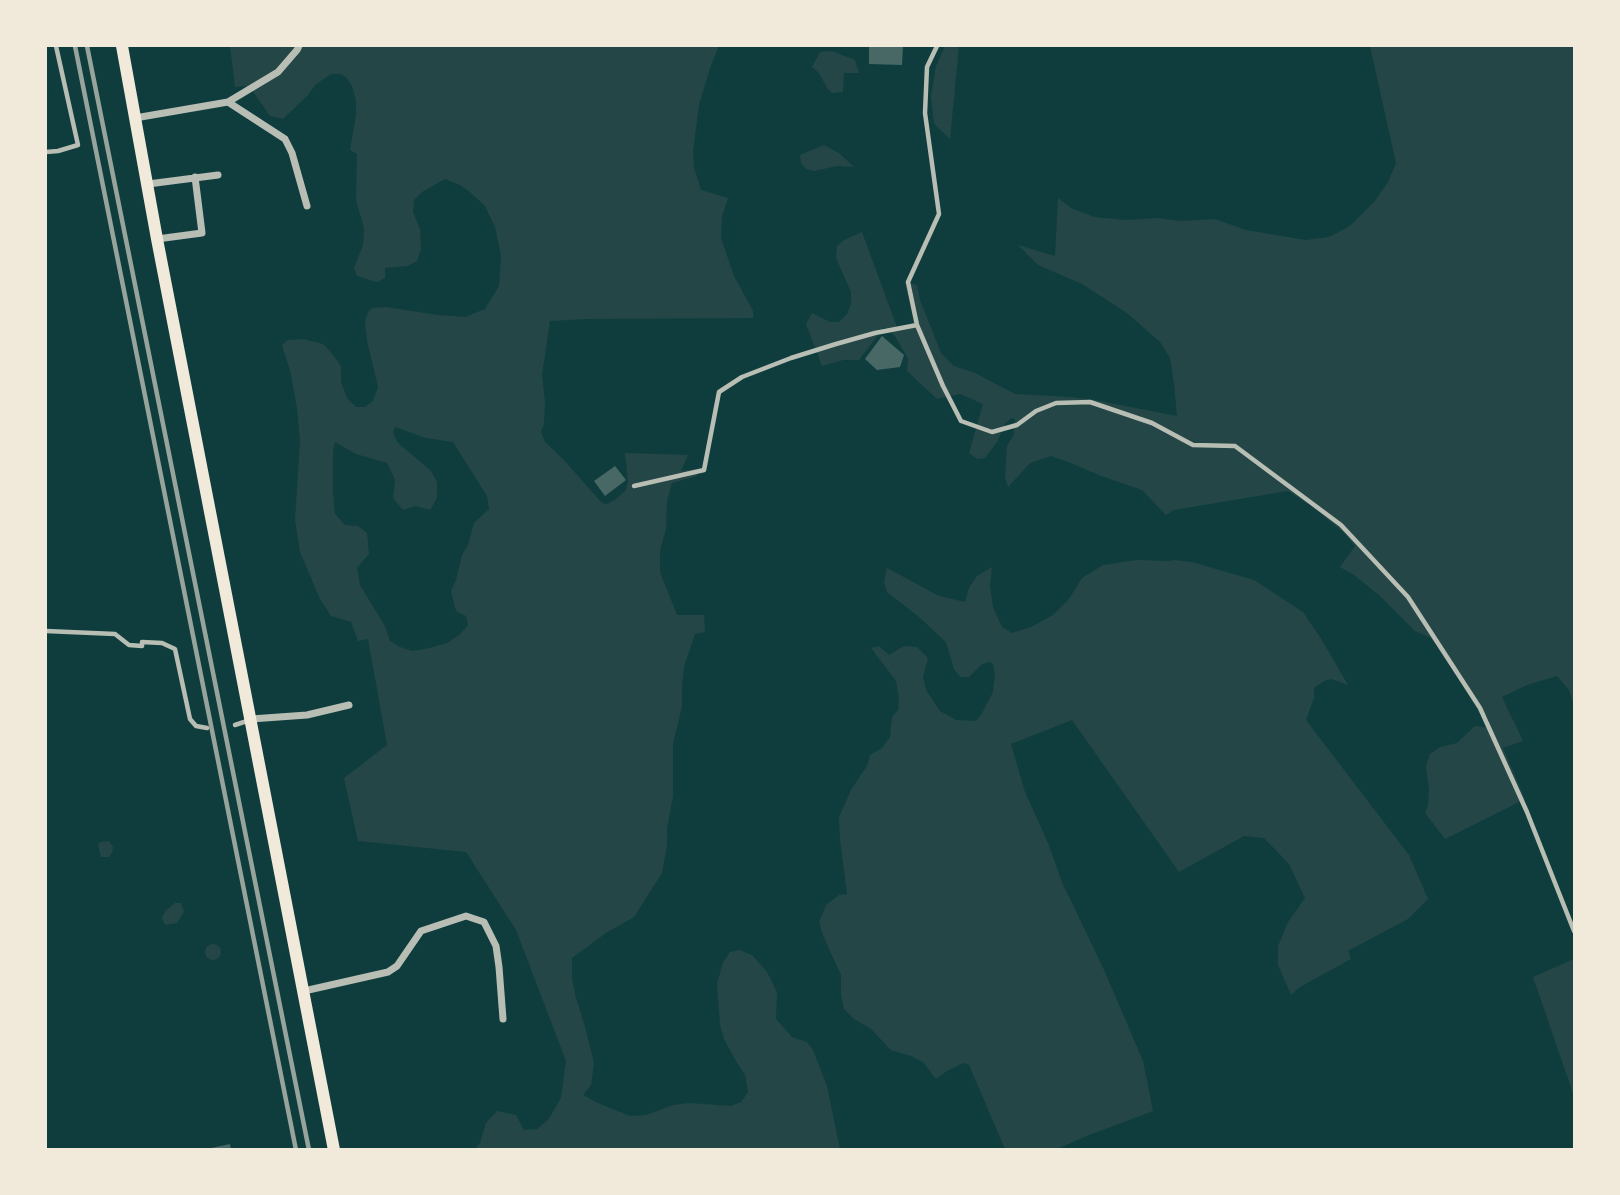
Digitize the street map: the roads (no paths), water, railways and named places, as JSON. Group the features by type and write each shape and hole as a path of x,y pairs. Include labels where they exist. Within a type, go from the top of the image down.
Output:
{"main road":[{"path":"122,46 334,1150"}],"street":[{"path":"135,118 228,102 278,72 299,46"},
{"path":"228,102 285,139 292,153 307,206"},
{"path":"148,184 218,175"},
{"path":"158,239 202,233 195,177"},
{"path":"251,719 307,715 349,705"},
{"path":"304,991 388,972 397,966 421,932 466,916 484,922 496,946 503,1019"}],"lane":[{"path":"46,152 78,145 56,46"},
{"path":"937,46 927,67 925,113 939,214 908,282 917,325 961,421 992,432 1017,425 1036,411 1056,403 1090,402 1152,423 1193,444 1235,446 1341,525 1408,597 1480,708 1527,812 1574,931"},
{"path":"634,486 704,470 719,392 743,377 825,347 917,325"},
{"path":"46,631 115,634 129,645 142,646 142,642 162,643 174,649 190,719 196,726 207,729"},
{"path":"235,725 251,719"}],"railway":[{"path":"75,46 296,1150"},
{"path":"87,46 309,1150"}]}
